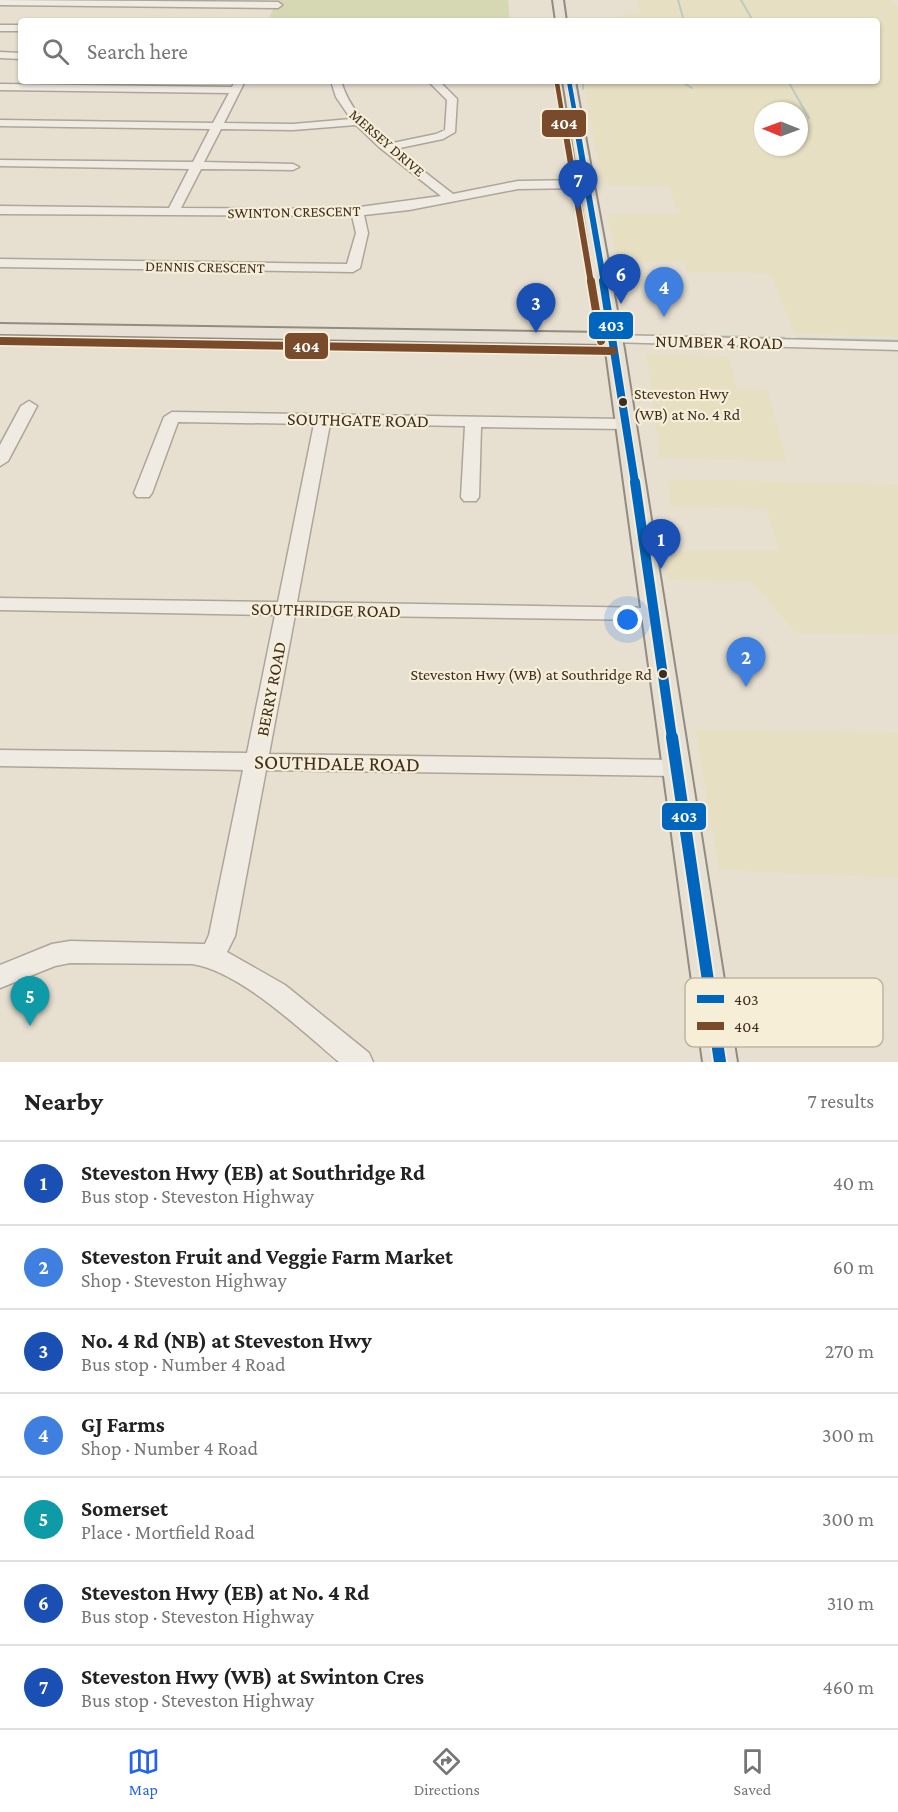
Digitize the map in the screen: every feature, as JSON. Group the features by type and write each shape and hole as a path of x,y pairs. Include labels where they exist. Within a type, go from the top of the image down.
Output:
{"main road":[{"path":"558,0 561,18"},
{"path":"569,84 613,339 707,978"},
{"name":"NUMBER 4 ROAD","path":"0,329 613,339"},
{"path":"718,1047 720,1062"}],"street":[{"path":"0,2 277,6"},
{"path":"0,28 18,28"},
{"path":"0,55 18,56"},
{"name":"MERSEY DRIVE","path":"337,84 339,97 357,122 450,197"},
{"path":"388,147 439,137 450,132 452,99 436,84"},
{"path":"0,87 237,86 173,212"},
{"path":"0,123 303,127 357,122"},
{"path":"0,163 293,167"},
{"name":"SWINTON CRESCENT","path":"0,210 358,213 518,185 585,184"},
{"name":"DENNIS CRESCENT","path":"0,263 353,268 362,233 358,213"},
{"name":"NUMBER 4 ROAD","path":"613,339 898,346"},
{"path":"0,460 29,406"},
{"name":"SOUTHGATE ROAD","path":"143,493 172,417 625,424"},
{"name":"BERRY ROAD","path":"212,956 222,936 323,419"},
{"path":"470,497 472,422"},
{"name":"SOUTHRIDGE ROAD","path":"0,604 652,614"},
{"name":"SOUTHDALE ROAD","path":"0,758 675,768"},
{"path":"0,977 52,955 70,952 192,953 212,956 276,993 359,1062"}],"shaded area":[{"path":"637,0 891,0 898,6 898,337 795,334 770,273 686,272 684,262 617,262 607,214 678,214 669,186 602,185 584,84 880,84 880,18 620,18 624,15 640,13"},
{"path":"646,354 729,356 737,388 767,389 787,462 660,458"},
{"path":"667,479 898,484 898,634 796,633 751,581 669,580 665,551 779,551 766,509 671,507"},
{"path":"695,729 898,732 898,878 719,870"}],"green space":[{"path":"277,0 508,0 510,18 269,18"}],"waterway":[{"path":"678,0 683,18"},
{"path":"741,0 751,18"},
{"path":"583,84 583,89"},
{"path":"685,84 692,88"},
{"path":"790,84 809,118"},
{"path":"694,336 706,336"},
{"path":"720,337 744,337"},
{"path":"758,338 784,338"},
{"path":"797,339 898,341"}],"transit line":[{"name":"404","path":"557,84 601,341"},
{"name":"403","path":"570,84 615,349 708,978"},
{"name":"404","path":"0,341 613,351"},
{"name":"403","path":"718,1047 720,1062"}],"place":[{"name":"Steveston Hwy (WB) at Swinton Cres","path":"578,210"},
{"name":"Steveston Hwy (EB) at No. 4 Rd","path":"621,304"},
{"name":"GJ Farms","path":"664,317"},
{"name":"No. 4 Rd (NB) at Steveston Hwy","path":"536,333"},
{"name":"Steveston Hwy (WB) at No. 4 Rd","path":"623,402"},
{"name":"Steveston Hwy (EB) at Southridge Rd","path":"661,569"},
{"name":"Steveston Hwy (WB) at Southridge Rd","path":"663,674"},
{"name":"Steveston Fruit and Veggie Farm Market","path":"746,687"},
{"name":"Somerset","path":"30,1026"}]}
